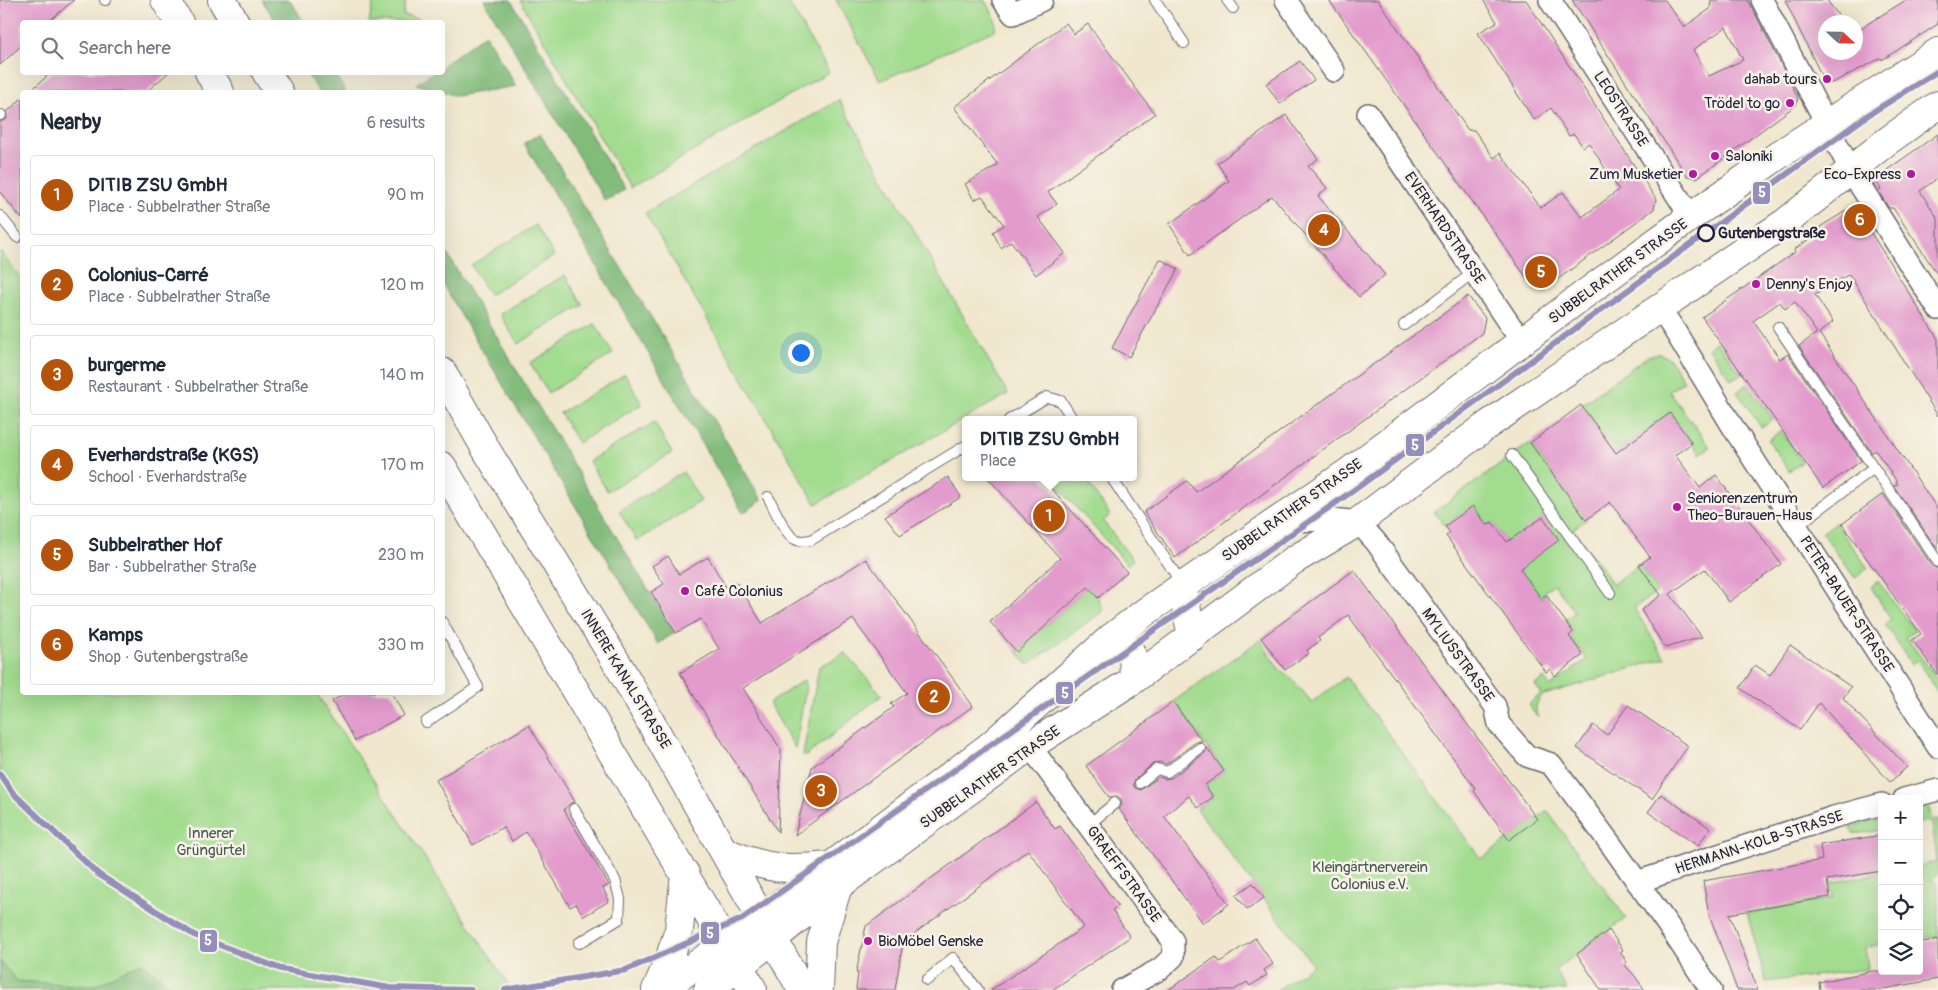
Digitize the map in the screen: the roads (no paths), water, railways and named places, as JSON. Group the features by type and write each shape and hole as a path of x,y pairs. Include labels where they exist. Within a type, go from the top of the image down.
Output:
{"main road":[{"path":"165,0 178,20"},
{"path":"222,0 234,20"},
{"name":"SUBBELRATHER STRASSE","path":"662,990 732,955 835,876 990,746 1111,638 1182,585 1279,522 1350,471 1689,218 1826,124 1938,52"},
{"path":"210,75 219,90"},
{"path":"268,75 278,90"},
{"name":"SUBBELRATHER STRASSE","path":"835,876 1133,680 1294,560 1358,522 1489,424 1786,222 1886,142 1938,105"},
{"name":"INNERE KANALSTRASSE","path":"445,377 492,459 620,668 726,852 802,990"},
{"path":"445,471 753,990"},
{"path":"1182,585 1192,636"},
{"path":"1111,638 1126,645 1132,652 1135,663 1133,680"},
{"path":"726,852 754,863 835,876 821,942 819,990"},
{"path":"656,990 668,963 678,930 684,873"},
{"name":"SUBBELRATHER STRASSE","path":"708,990 732,955"}],"street":[{"path":"1003,0 1012,14 1042,0"},
{"path":"1286,0 1334,71"},
{"name":"LEOSTRASSE","path":"1550,0 1682,203 1689,218"},
{"path":"1762,0 1851,171 1938,308"},
{"name":"EVERHARDSTRASSE","path":"1368,114 1474,272 1524,341"},
{"name":"PETER-BAUER-STRASSE","path":"1660,309 1736,432 1938,748"},
{"path":"1279,522 1341,520 1358,522"},
{"name":"MYLIUSSTRASSE","path":"1358,522 1376,542 1495,706 1499,724 1527,756 1551,764 1612,846 1710,990"},
{"name":"GRAEFFSTRASSE","path":"1030,746 1173,941 1173,957 1160,969 1122,990"},
{"path":"1919,795 1938,790"},
{"name":"HERMANN-KOLB-STRASSE","path":"1637,882 1834,817 1878,805"}],"lane":[{"path":"1155,0 1184,43"},
{"path":"0,216 17,237"},
{"path":"1404,325 1474,272"},
{"path":"1778,327 1938,562"},
{"path":"1016,416 1047,397 1061,402 1070,416"},
{"path":"768,497 788,533 794,539 802,541 811,540 962,448"},
{"path":"1512,455 1610,593"},
{"path":"1797,526 1874,468"},
{"path":"1114,481 1182,585"},
{"path":"426,722 478,688 445,628"},
{"path":"1140,783 1157,769 1167,772 1200,748"},
{"path":"1088,826 1115,803"},
{"path":"574,808 615,880 620,899 619,920 579,943"},
{"path":"927,980 952,958 978,990"}],"place":[{"name":"dahab tours","path":"1827,79"},
{"name":"Trödel to go","path":"1790,103"},
{"name":"Saloniki","path":"1715,156"},
{"name":"Zum Musketier","path":"1693,174"},
{"name":"Eco-Express","path":"1911,174"},
{"name":"Kamps","path":"1860,220"},
{"name":"Everhardstraße (KGS)","path":"1324,230"},
{"name":"Gutenbergstraße","path":"1706,233"},
{"name":"Subbelrather Hof","path":"1541,272"},
{"name":"Denny's Enjoy","path":"1756,284"},
{"name":"Seniorenzentrum Theo-Burauen-Haus","path":"1677,507"},
{"name":"DITIB ZSU GmbH","path":"1049,516"},
{"name":"Café Colonius","path":"685,591"},
{"name":"Colonius-Carré","path":"934,697"},
{"name":"burgerme","path":"821,791"},
{"name":"BioMöbel Genske","path":"868,941"}],"park label":[{"name":"Innerer Grüngürtel","path":"211,842"},
{"name":"Kleingärtnerverein Colonius e.V.","path":"1370,876"}]}
